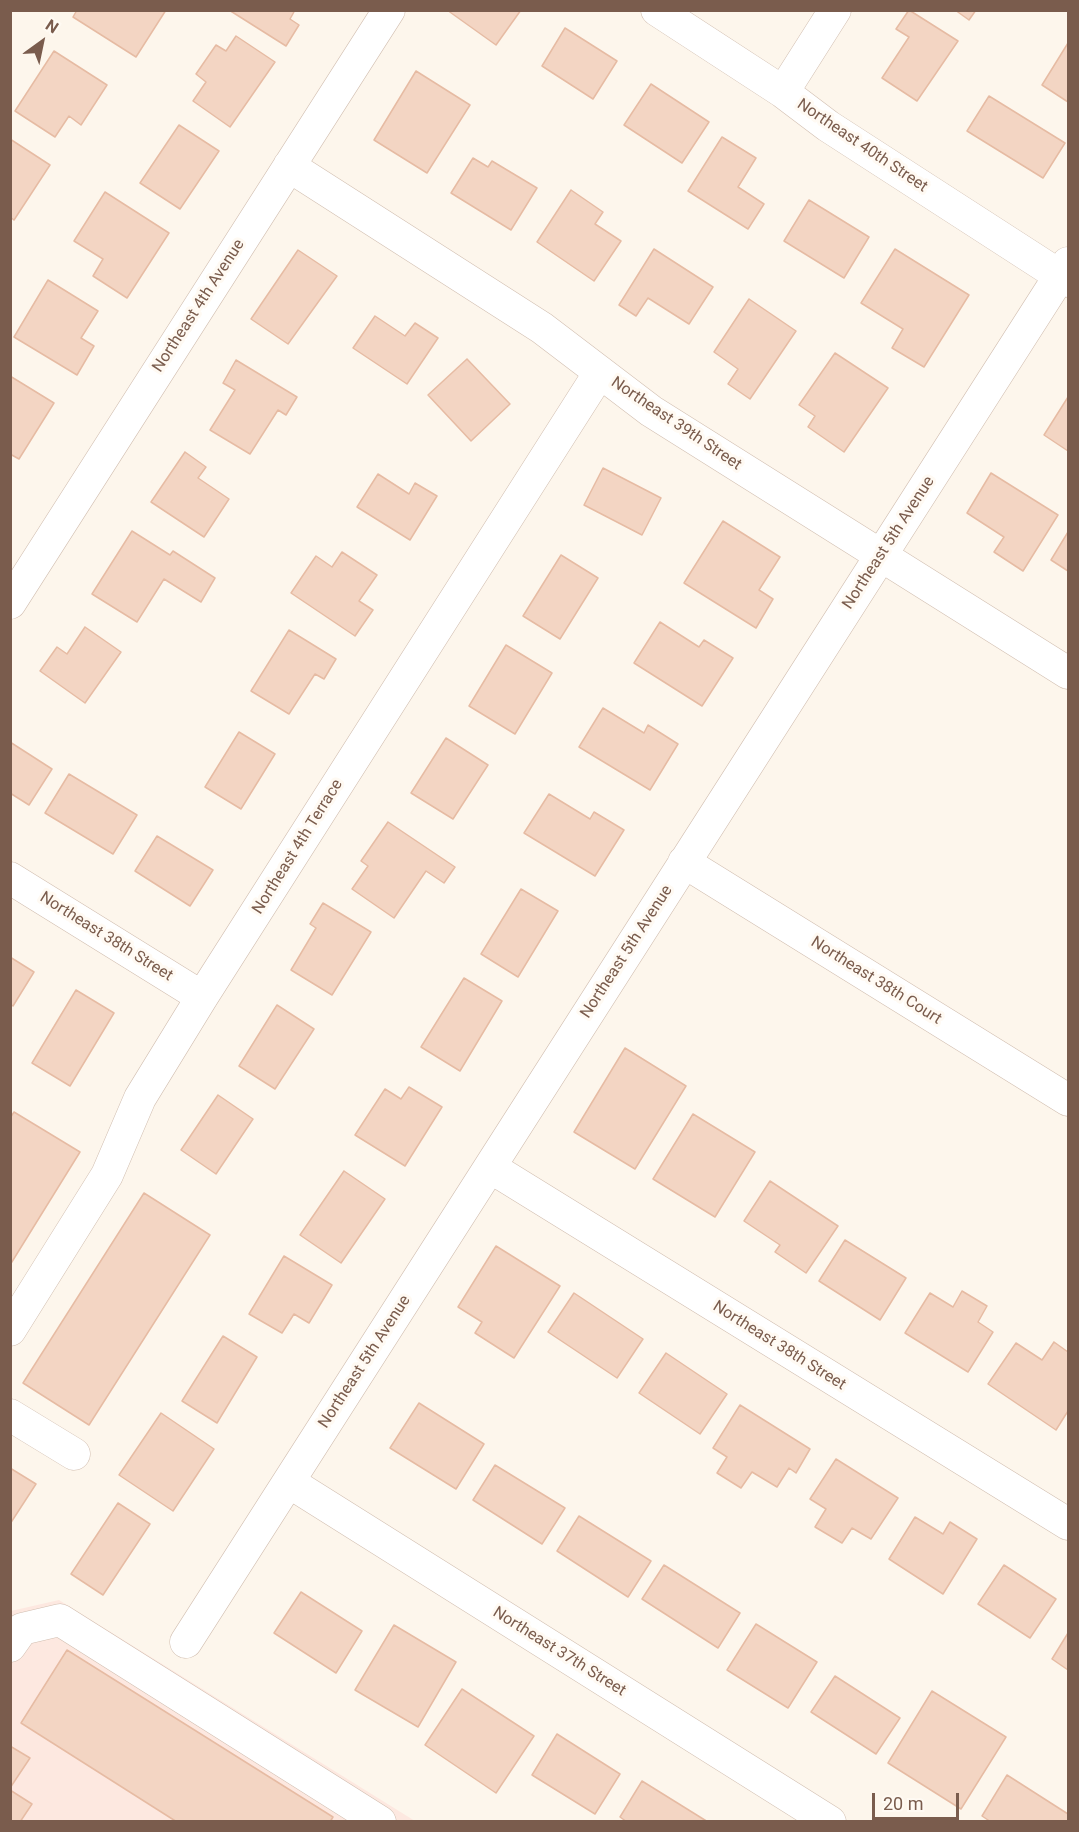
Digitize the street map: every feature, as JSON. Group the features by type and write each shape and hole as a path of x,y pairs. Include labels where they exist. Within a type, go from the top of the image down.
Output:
{"street":[{"name":"Northeast 4th Avenue","path":"10,603 389,10"},
{"name":"Northeast 40th Street","path":"657,10 783,92 828,126 1066,273"},
{"path":"783,92 835,10"},
{"name":"Northeast 39th Street","path":"289,166 542,327 651,411 1068,673"},
{"name":"Northeast 5th Avenue","path":"186,1642 684,862 1066,273"},
{"name":"Northeast 4th Terrace","path":"10,1330 107,1175 140,1098 202,997 600,372"},
{"name":"Northeast 38th Court","path":"684,862 1068,1100"},
{"name":"Northeast 38th Street","path":"10,878 202,997"},
{"name":"Northeast 38th Street","path":"490,1167 1068,1524"},
{"path":"10,1415 74,1454"},
{"name":"Northeast 37th Street","path":"289,1482 830,1821"},
{"path":"10,1646 21,1629 60,1620 361,1817"}],"shaded area":[{"path":"59,1600 415,1821 11,1822 11,1611"}],"building":[{"path":"77,10 166,10 136,57 73,17"},
{"path":"229,10 295,10 290,19 299,25 286,46"},
{"path":"447,10 521,10 496,45"},
{"path":"909,10 958,41 917,101 882,78 909,37 896,29"},
{"path":"955,10 976,10 969,20"},
{"path":"565,28 617,61 593,99 542,66"},
{"path":"236,36 275,62 230,127 193,101 206,82 196,74 216,45 226,51"},
{"path":"1068,43 1068,102 1042,85"},
{"path":"54,51 107,85 81,125 69,116 55,137 15,111"},
{"path":"416,71 470,105 427,173 374,140"},
{"path":"651,84 709,122 682,163 624,125"},
{"path":"989,96 1065,143 1043,178 967,131"},
{"path":"179,125 219,151 180,209 140,183"},
{"path":"722,137 756,158 738,187 764,204 748,229 688,191"},
{"path":"10,139 50,165 14,220 10,217"},
{"path":"473,158 488,167 492,161 537,188 511,230 451,193"},
{"path":"571,190 603,212 595,224 621,241 594,281 537,242"},
{"path":"105,192 169,233 127,298 93,276 103,259 74,241"},
{"path":"809,200 869,237 844,278 784,241"},
{"path":"654,249 713,287 689,324 648,298 636,316 619,305"},
{"path":"895,249 969,295 924,367 892,348 903,329 861,303"},
{"path":"298,250 337,276 288,344 251,319"},
{"path":"48,280 98,311 81,338 94,346 77,375 14,337"},
{"path":"749,299 796,331 750,399 728,384 738,369 714,352"},
{"path":"375,316 405,336 415,323 438,338 407,384 353,348"},
{"path":"835,353 888,388 844,452 808,427 815,416 799,405"},
{"path":"467,359 510,404 471,441 428,395"},
{"path":"236,360 297,397 286,415 278,410 250,454 210,430 235,390 223,383"},
{"path":"10,376 54,403 19,459 10,454"},
{"path":"1068,397 1068,451 1044,435"},
{"path":"185,452 206,467 198,478 229,499 204,537 151,502"},
{"path":"603,468 661,498 642,535 584,505"},
{"path":"991,473 1058,515 1023,571 994,552 1004,537 967,513"},
{"path":"378,474 409,494 415,483 437,496 410,540 357,507"},
{"path":"723,521 780,557 759,590 773,599 756,628 684,583"},
{"path":"132,531 170,555 173,551 215,578 201,602 164,579 137,622 92,594"},
{"path":"1068,532 1068,571 1051,560"},
{"path":"342,552 377,575 359,601 373,610 355,636 291,593 316,556 332,567"},
{"path":"561,555 598,578 560,639 523,616"},
{"path":"660,622 699,647 704,640 733,658 702,706 634,663"},
{"path":"85,627 121,652 85,703 40,671 57,647 67,654"},
{"path":"289,630 336,659 324,679 315,674 289,714 251,691"},
{"path":"506,645 552,673 515,734 469,706"},
{"path":"603,708 644,733 648,725 678,744 650,790 579,747"},
{"path":"239,732 275,754 241,809 205,787"},
{"path":"446,738 488,765 453,819 411,793"},
{"path":"10,742 52,769 29,805 10,793"},
{"path":"69,774 137,815 113,854 45,813"},
{"path":"549,794 590,819 594,812 624,830 595,876 524,833"},
{"path":"388,822 455,867 444,883 426,871 394,918 352,889 368,866 361,861"},
{"path":"157,836 213,870 190,906 135,871"},
{"path":"521,889 558,911 518,977 481,954"},
{"path":"323,903 371,932 332,995 291,970 316,928 310,924"},
{"path":"10,957 34,972 13,1006 10,1004"},
{"path":"464,978 502,1001 460,1071 421,1047"},
{"path":"76,990 114,1013 70,1086 32,1063"},
{"path":"277,1005 314,1029 275,1089 239,1066"},
{"path":"625,1048 686,1086 635,1169 574,1132"},
{"path":"409,1087 442,1107 405,1166 355,1135 385,1089 401,1099"},
{"path":"218,1095 253,1119 216,1174 181,1150"},
{"path":"14,1112 80,1152 10,1265 10,1118"},
{"path":"693,1114 755,1152 715,1217 653,1179"},
{"path":"344,1171 385,1199 341,1263 300,1235"},
{"path":"770,1181 838,1226 806,1273 775,1252 780,1245 744,1221"},
{"path":"144,1193 210,1235 89,1425 23,1383"},
{"path":"845,1240 906,1278 880,1320 819,1281"},
{"path":"496,1246 560,1286 514,1358 475,1333 482,1322 458,1307"},
{"path":"284,1256 332,1285 309,1323 294,1314 282,1333 249,1314"},
{"path":"962,1291 987,1306 978,1322 993,1332 968,1372 905,1333 930,1293 953,1307"},
{"path":"574,1293 643,1339 617,1378 548,1332"},
{"path":"223,1336 257,1357 217,1423 182,1401"},
{"path":"1054,1342 1068,1352 1068,1411 1056,1430 988,1384 1016,1343 1042,1360"},
{"path":"666,1353 727,1394 700,1434 639,1393"},
{"path":"419,1403 484,1444 456,1489 390,1448"},
{"path":"740,1405 810,1449 796,1473 789,1468 777,1487 752,1472 741,1488 717,1473 727,1457 713,1448"},
{"path":"161,1413 214,1449 173,1511 119,1475"},
{"path":"836,1459 898,1498 871,1539 852,1528 842,1543 815,1527 826,1509 810,1499"},
{"path":"495,1465 565,1508 542,1544 473,1500"},
{"path":"10,1468 36,1484 10,1524"},
{"path":"118,1503 150,1524 103,1595 71,1574"},
{"path":"579,1516 651,1561 628,1597 557,1551"},
{"path":"915,1517 943,1534 950,1522 977,1539 943,1594 889,1559"},
{"path":"664,1565 740,1613 718,1648 642,1599"},
{"path":"1004,1565 1056,1599 1030,1638 978,1604"},
{"path":"301,1592 362,1631 336,1673 274,1633"},
{"path":"756,1624 817,1662 788,1708 727,1670"},
{"path":"394,1625 456,1662 418,1727 355,1690"},
{"path":"1068,1633 1068,1670 1052,1659"},
{"path":"67,1650 333,1817 330,1822 177,1822 21,1723"},
{"path":"835,1676 900,1718 876,1754 811,1712"},
{"path":"462,1689 534,1736 496,1793 425,1745"},
{"path":"932,1691 1006,1737 961,1809 888,1763"},
{"path":"557,1734 620,1774 595,1814 532,1775"},
{"path":"10,1746 30,1758 10,1788"},
{"path":"1007,1775 1068,1814 1068,1822 991,1822 982,1816"},
{"path":"642,1781 708,1822 627,1822 620,1817"},
{"path":"10,1790 32,1804 20,1822 10,1822"}]}
